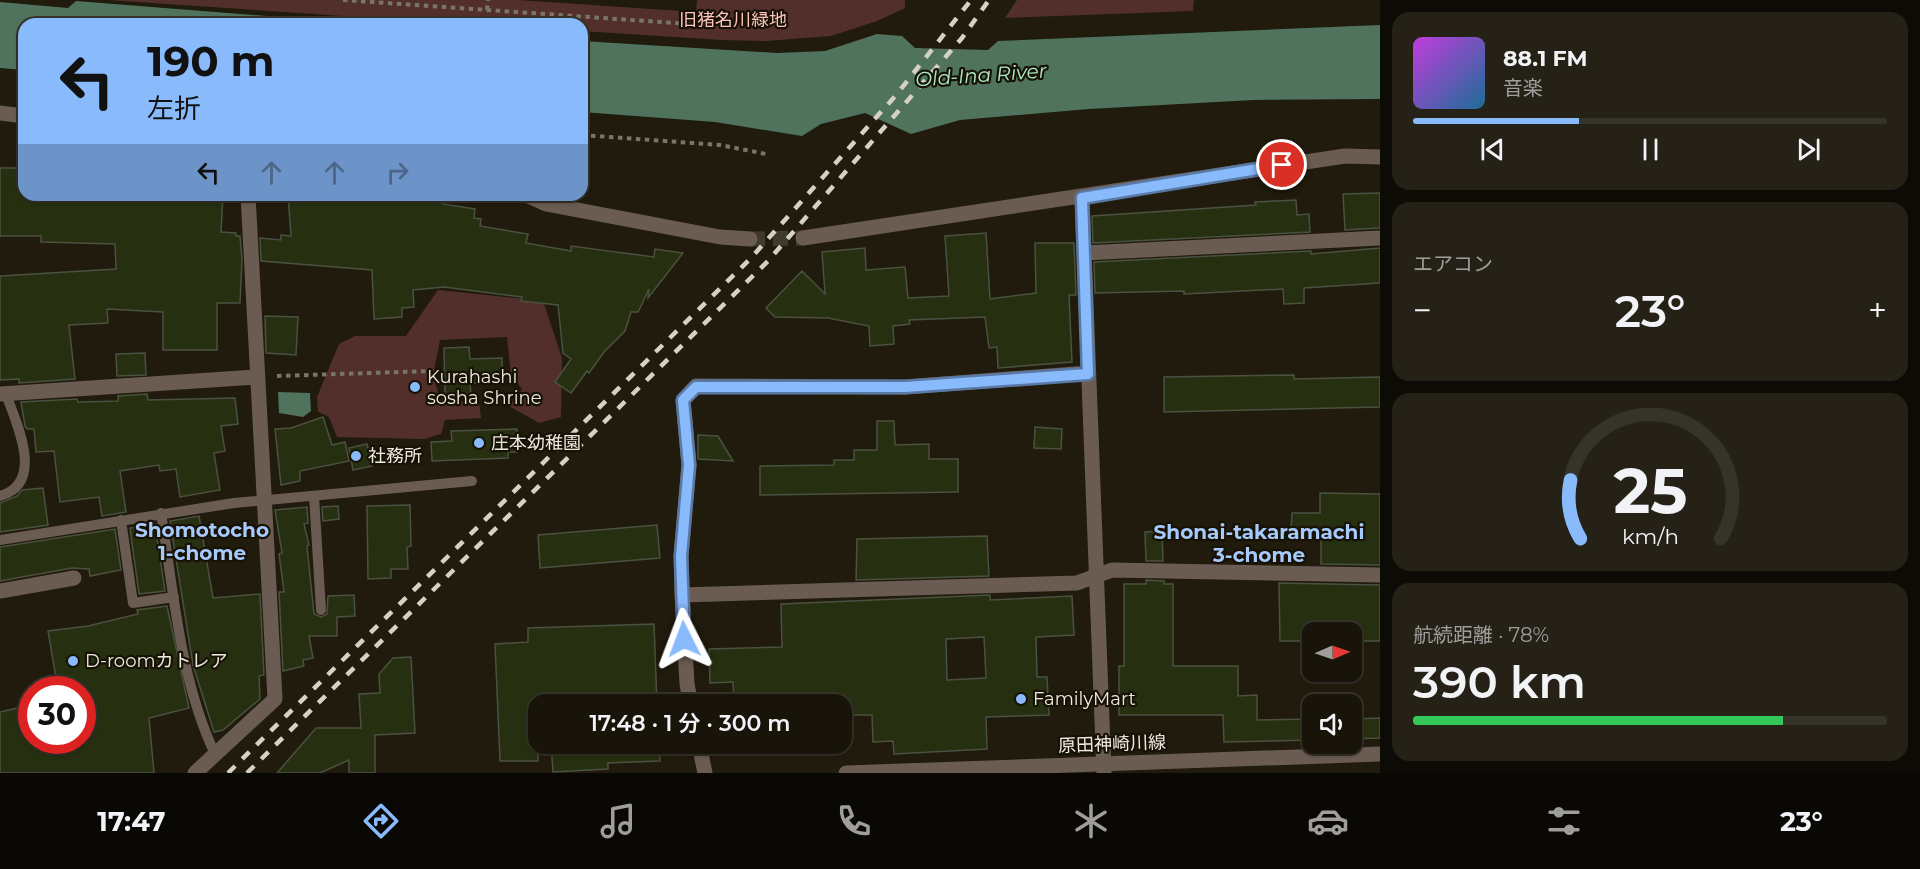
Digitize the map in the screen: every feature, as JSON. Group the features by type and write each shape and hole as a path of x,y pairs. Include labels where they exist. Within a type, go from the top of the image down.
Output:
{"street":[{"path":"0,113 18,115"},
{"path":"803,238 1082,198 1220,174 1345,156 1380,157"},
{"path":"1082,198 1103,768"},
{"path":"195,773 275,699 248,201"},
{"path":"539,201 720,237 750,239"},
{"path":"1084,253 1380,238"},
{"path":"689,694 681,556 689,465 683,400 696,387 905,387 1088,374"},
{"path":"3,394 256,377"},
{"path":"682,595 1077,583 1112,570 1380,575"},
{"path":"0,591 74,578"},
{"path":"701,754 705,773"},
{"name":"原田神崎川線","path":"846,773 1103,768 1380,754"}],"lane":[{"path":"0,496 21,481 25,471 23,447 3,394"},
{"path":"0,540 161,513 472,481"},
{"path":"314,496 321,610"},
{"path":"161,513 184,658 202,726 215,754"},
{"path":"121,520 133,603 174,597"}],"path":[{"path":"343,0 690,24"},
{"path":"487,10 488,0"},
{"path":"588,135 720,145 766,154"},
{"path":"256,377 432,371"}],"green space":[{"name":"旧猪名川緑地","path":"108,0 518,0 696,12 697,0 905,0 905,8 877,21 831,36 766,41 588,31 588,18 374,18"},
{"path":"1017,0 1194,0 1193,11 1005,18"},
{"path":"438,290 543,301 562,358 561,417 539,423 509,406 522,389 511,375 507,337 440,340 433,375 440,400 479,402 481,418 445,420 441,434 424,439 337,437 329,417 318,412 317,397 339,344 355,336 406,336"}],"water":[{"path":"76,1 291,18 18,18 18,70 0,68 0,2 68,8"},
{"name":"Old-Ina River","path":"1380,25 1380,99 1253,100 1089,109 960,120 911,134 865,113 821,124 802,136 715,122 588,112 588,41 777,53 825,51 877,34 902,36 915,48 988,50 998,41"},
{"path":"278,392 310,393 311,411 303,417 279,413"}],"building":[{"path":"0,168 18,168 18,201 223,201 221,232 236,233 236,236 240,236 242,259 240,303 217,303 217,350 163,350 163,312 107,309 108,323 69,325 75,379 19,383 19,379 0,380 0,276 116,269 115,244 41,242 41,236 0,236"},
{"path":"1380,193 1380,228 1345,230 1343,194"},
{"path":"1296,200 1297,215 1309,214 1310,232 1093,243 1092,216 1256,205 1255,202"},
{"path":"288,201 444,201 443,204 475,209 474,218 481,219 480,226 528,234 526,243 571,251 571,246 654,257 655,249 683,253 648,298 649,289 638,312 631,312 625,331 604,352 589,373 587,371 571,393 555,382 571,359 563,353 558,305 521,301 522,297 444,287 413,290 414,307 402,308 402,317 374,319 372,270 261,261 260,238 281,240 281,235 291,236"},
{"path":"986,233 990,299 1036,293 1035,243 1074,243 1076,295 1069,295 1072,362 998,368 997,347 989,348 985,317 909,320 910,324 893,326 894,344 870,346 869,326 828,318 775,317 766,308 802,271 825,294 822,252 865,248 866,270 905,267 908,298 949,296 945,236"},
{"path":"1380,248 1380,283 1304,288 1304,303 1284,304 1283,289 1184,294 1184,291 1095,293 1094,262 1311,251 1311,254"},
{"path":"265,316 298,317 296,355 266,353"},
{"path":"469,347 470,359 502,358 502,383 470,383 471,395 445,396 444,348"},
{"path":"145,353 146,375 117,376 116,354"},
{"path":"1294,375 1294,379 1380,377 1380,407 1164,412 1164,377"},
{"path":"147,394 148,400 235,398 238,424 221,426 225,451 214,453 220,490 180,497 176,469 160,471 159,465 120,471 126,512 102,516 99,497 60,502 54,451 36,452 34,429 27,429 25,426 21,402 77,399 78,402 118,401 118,396"},
{"path":"323,417 332,445 345,442 349,461 300,471 300,481 281,485 275,429 291,428"},
{"path":"877,421 894,421 895,445 929,444 929,459 958,459 958,492 760,495 760,466 834,465 834,460 854,460 854,450 877,450"},
{"path":"1035,427 1062,429 1061,449 1034,448"},
{"path":"517,429 517,452 508,452 508,458 432,461 431,442 452,441 451,431"},
{"path":"698,435 718,436 733,461 698,459"},
{"path":"367,444 372,466 353,470 349,448"},
{"path":"43,488 48,525 0,532 0,503 17,496 22,490"},
{"path":"1320,493 1380,494 1380,565 1321,564 1321,532 1291,531 1292,513 1320,513"},
{"path":"410,505 411,546 407,547 408,569 391,569 391,578 368,579 367,506"},
{"path":"338,506 339,519 323,521 322,507"},
{"path":"307,507 308,523 304,524 309,545 307,546 314,614 321,617 327,614 328,596 354,595 355,616 337,617 337,636 309,636 313,658 303,660 304,666 283,671 279,592 284,592 279,554 282,553 275,510"},
{"path":"199,516 213,598 260,594 264,675 259,676 260,699 223,730 214,732 193,665 170,521"},
{"path":"155,524 165,591 139,594 130,528"},
{"path":"657,525 660,558 540,568 538,535"},
{"path":"115,529 121,570 90,576 89,569 72,568 0,581 0,547"},
{"path":"1162,531 1163,561 1146,561 1145,532"},
{"path":"987,536 989,576 856,580 857,539"},
{"path":"1146,580 1173,584 1173,666 1238,666 1238,696 1257,695 1257,720 1302,719 1302,740 1224,742 1223,715 1119,715 1119,666 1124,666 1124,584 1146,584"},
{"path":"1279,583 1380,585 1380,641 1362,641 1362,622 1302,622 1302,641 1280,641"},
{"path":"990,595 990,600 1072,596 1074,635 1036,637 1037,677 1047,677 1049,715 986,717 987,749 894,754 893,741 873,742 872,715 852,715 852,694 734,694 733,682 710,683 709,649 782,647 781,604","holes":["984,637 986,678 947,680 946,639"]},
{"path":"167,606 189,708 149,718 154,773 0,773 0,712 18,708 18,754 96,754 96,676 56,676 48,631 88,626 138,614 137,610"},
{"path":"654,624 657,694 528,694 528,754 538,754 538,761 500,761 495,644 528,642 528,628"},
{"path":"411,657 415,733 375,735 375,773 349,773 349,760 320,773 277,773 316,728 361,728 359,694 380,693 379,674 393,658"},
{"path":"1380,718 1380,738 1362,739 1362,719"},
{"path":"552,754 660,754 660,761 608,763 608,769 553,772"}],"tunnel":[{"path":"750,239 803,238"}],"railway":[{"path":"228,773 751,258 897,94 971,0"},
{"path":"247,773 768,261 962,38 989,0"}],"place":[{"name":"Kurahashi sosha Shrine","path":"415,387"},
{"name":"庄本幼稚園","path":"479,443"},
{"name":"社務所","path":"356,456"},
{"name":"D-roomカトレア","path":"73,661"},
{"name":"FamilyMart","path":"1021,699"}],"district":[{"name":"Shomotocho 1-chome","path":"202,542"},
{"name":"Shonai-takaramachi 3-chome","path":"1259,544"}],"route":[{"path":"684,639 681,556 689,465 683,400 696,387 905,387 1088,374 1082,198 1282,165"}]}
